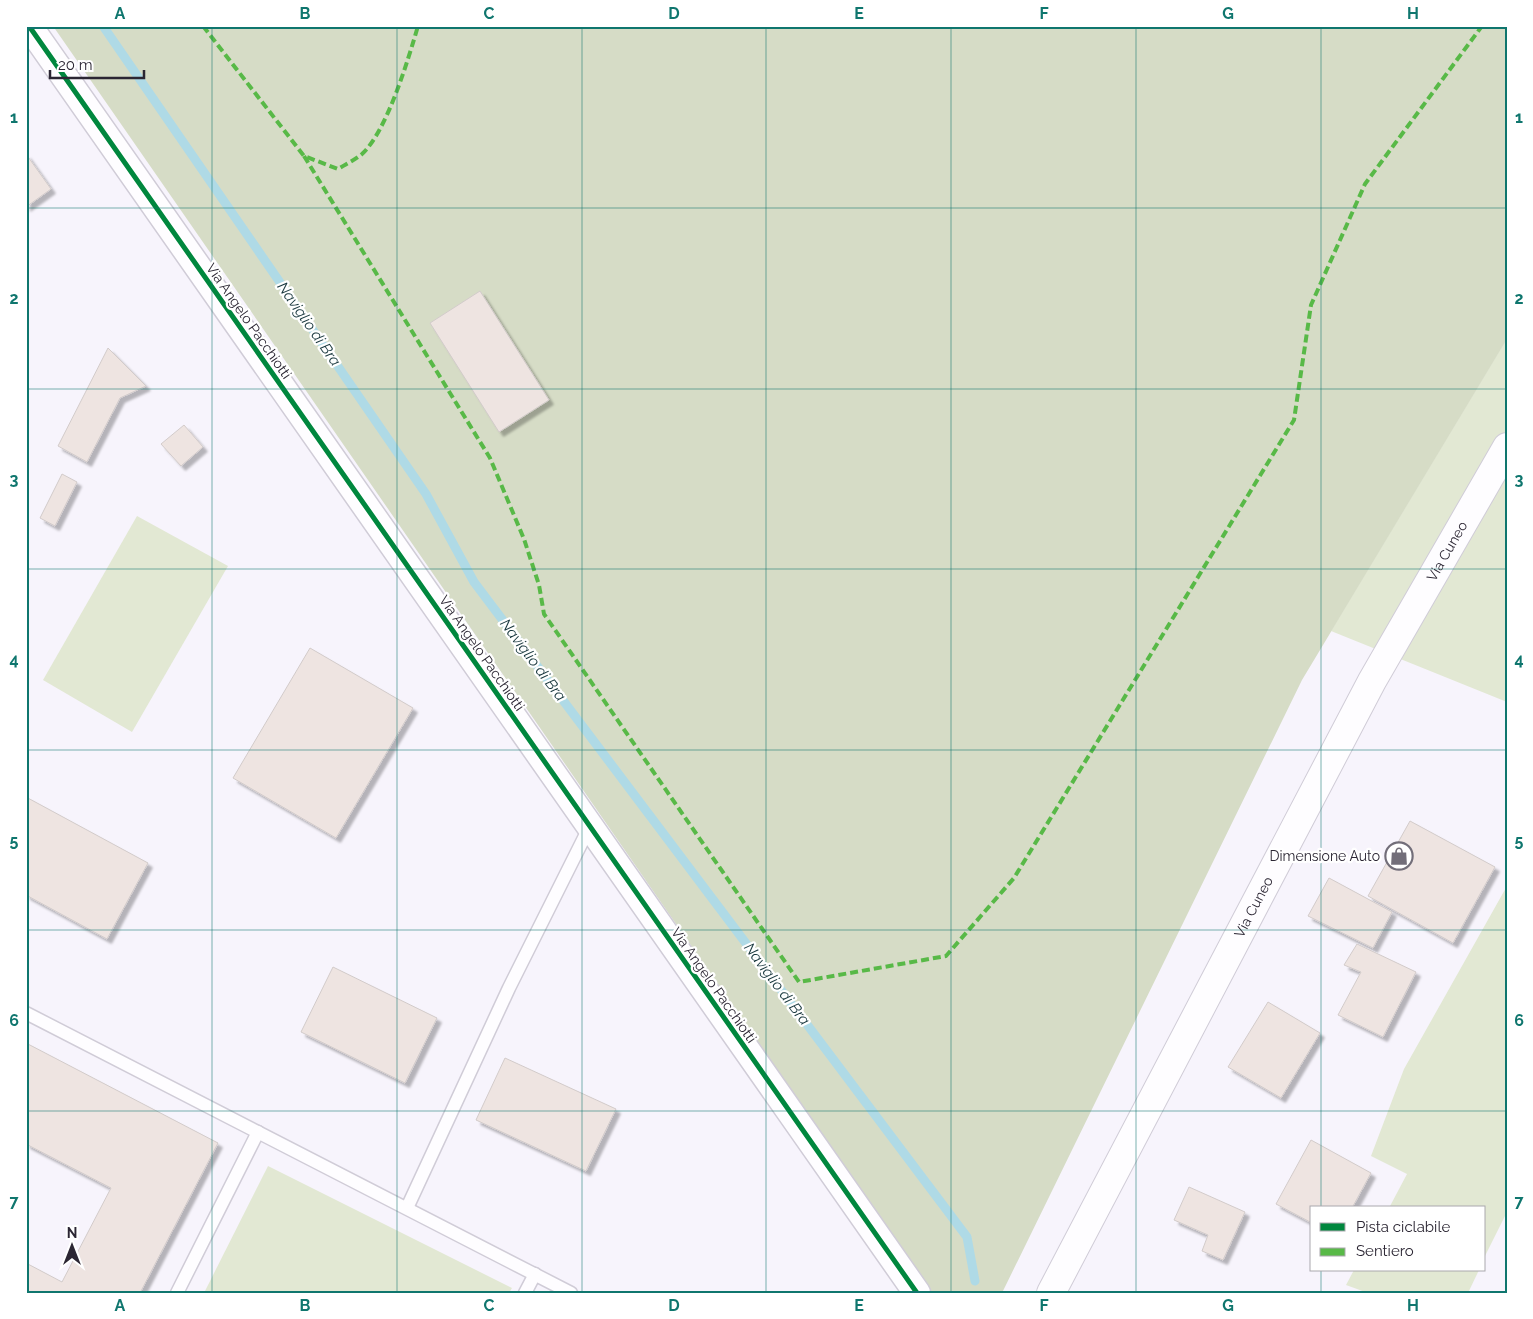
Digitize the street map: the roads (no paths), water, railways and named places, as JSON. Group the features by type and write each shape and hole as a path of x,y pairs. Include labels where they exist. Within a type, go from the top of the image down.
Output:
{"main road":[{"name":"Via Cuneo","path":"1052,1293 1372,681 1507,447"}],"street":[{"name":"Via Angelo Pacchiotti","path":"29,26 917,1293"}],"lane":[{"path":"407,1208 508,988 590,826"},
{"path":"26,1013 571,1293"},
{"path":"177,1293 258,1132"},
{"path":"525,1293 535,1274"}],"waterway":[{"name":"Naviglio di Bra","path":"103,26 426,494 474,582 967,1237 975,1281"}],"place":[{"name":"Dimensione Auto","path":"1399,856"}]}
